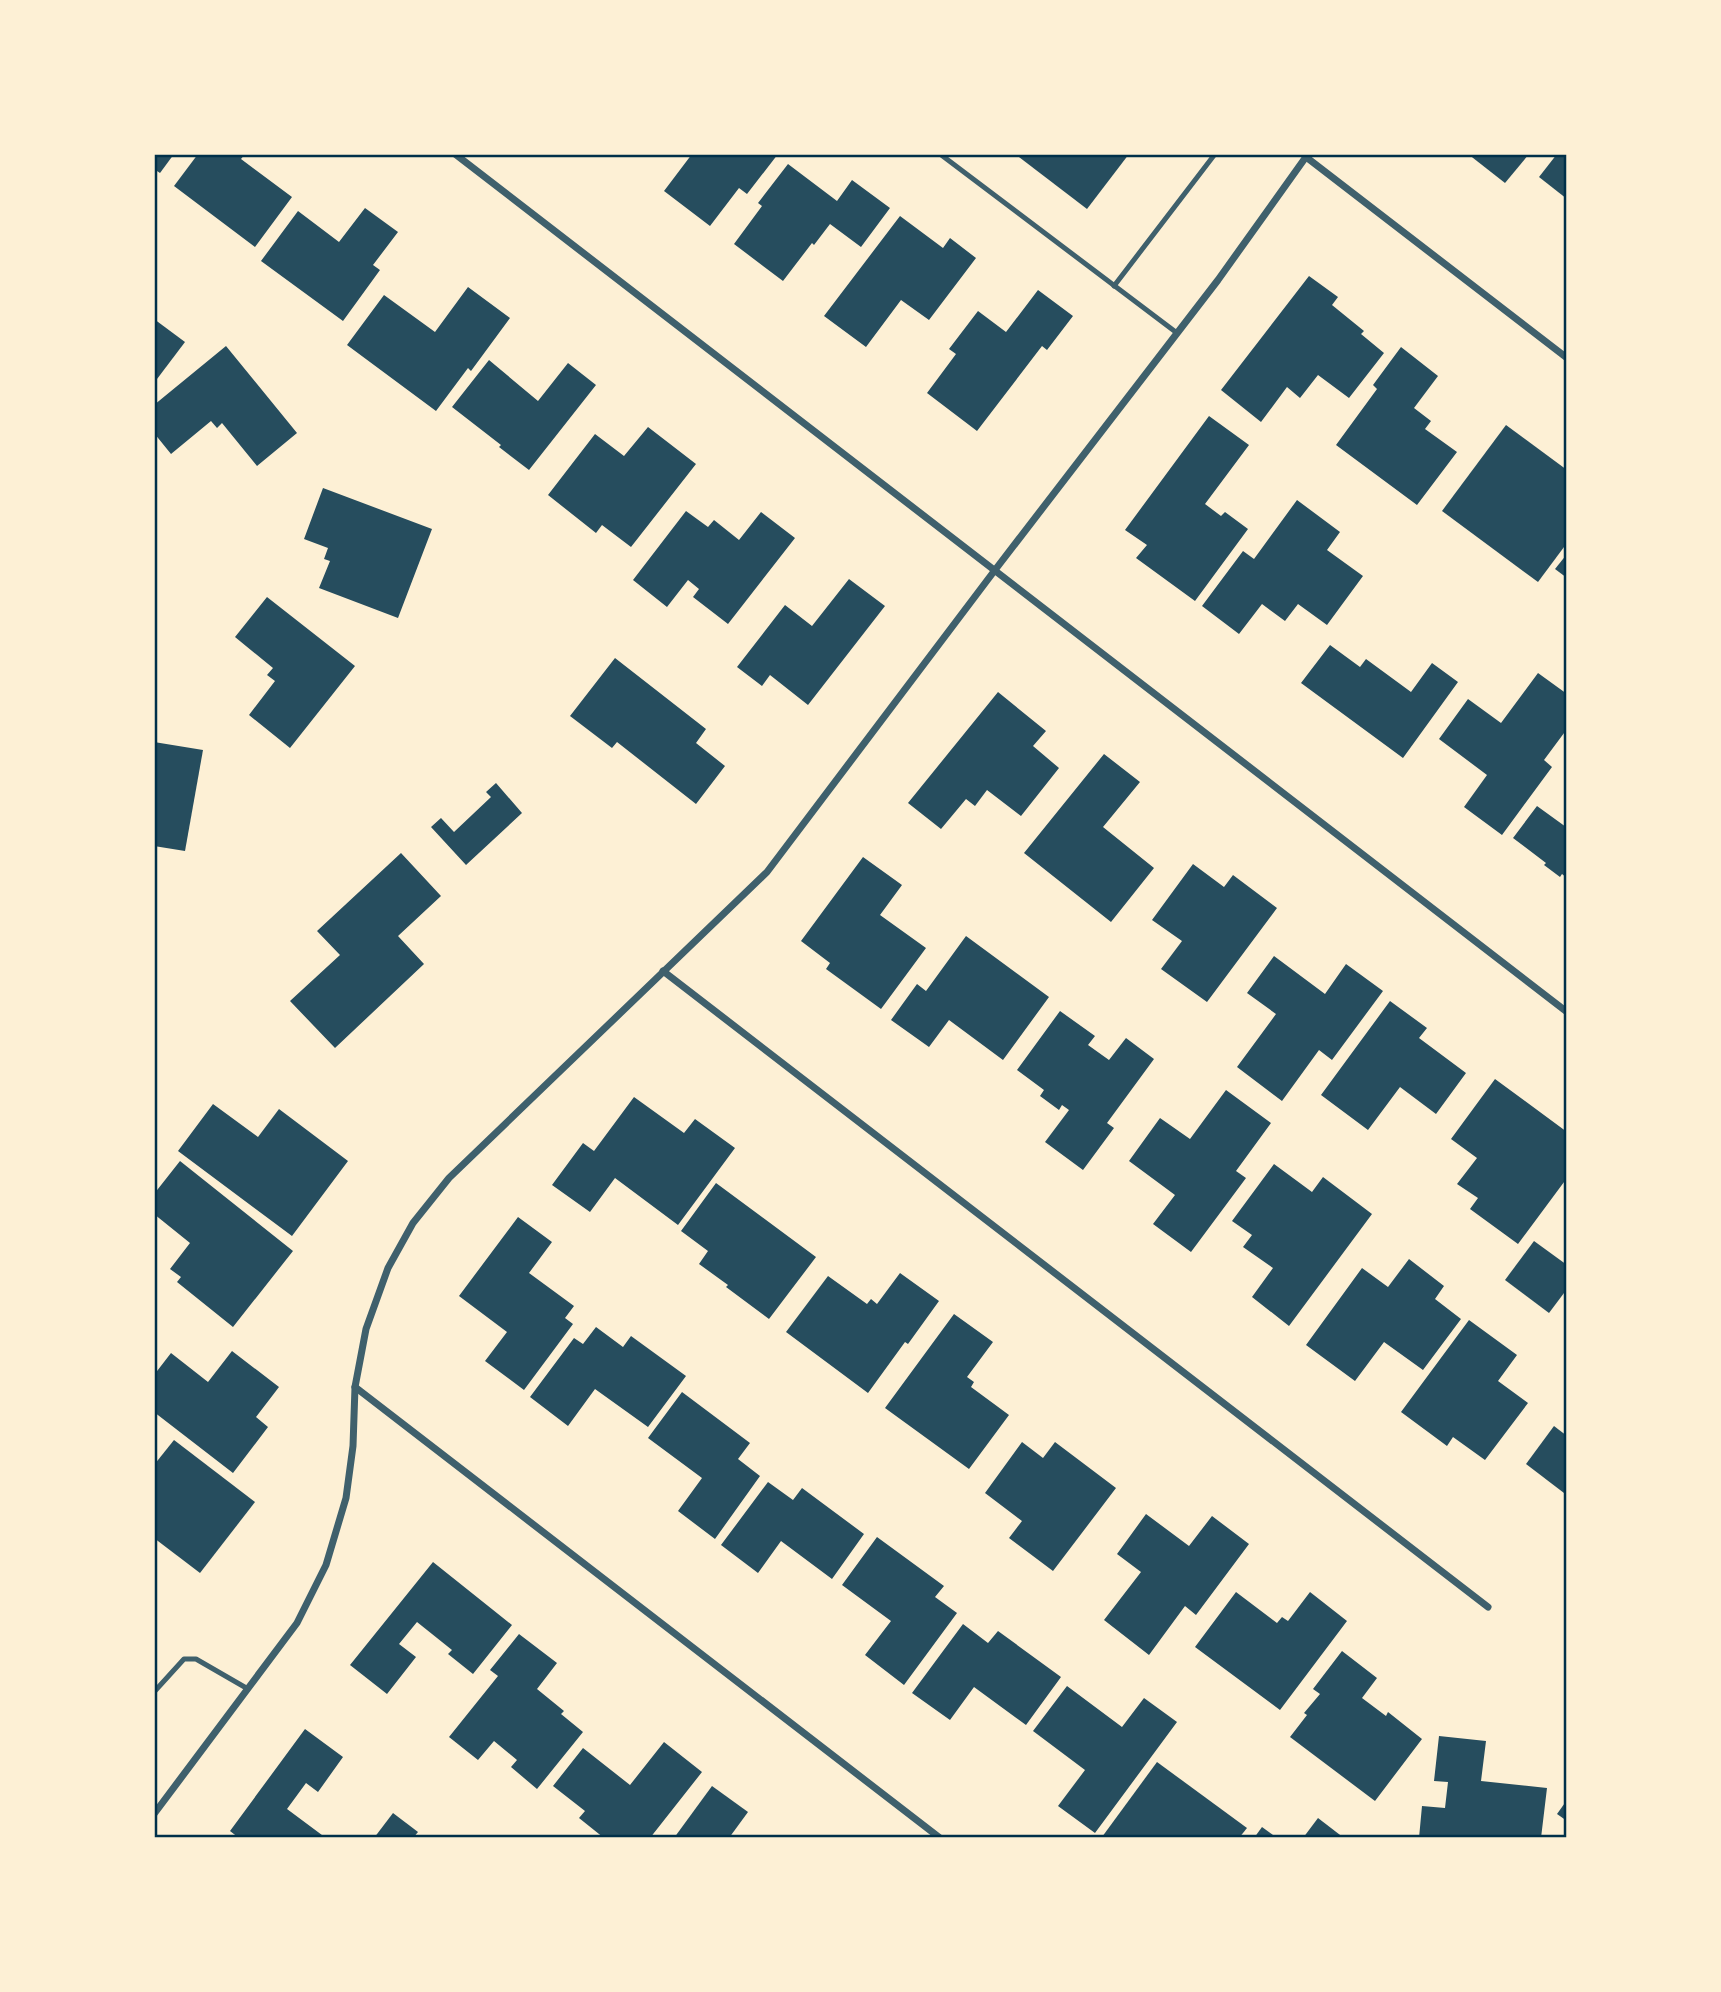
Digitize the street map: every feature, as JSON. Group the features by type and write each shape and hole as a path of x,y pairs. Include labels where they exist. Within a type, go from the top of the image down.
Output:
{"street":[{"path":"455,154 1567,1012"},
{"path":"154,1814 297,1623 326,1565 346,1498 355,1387 366,1329 388,1268 414,1223 449,1178 767,872 1218,280 1307,155 1567,358"},
{"path":"663,971 1488,1607"},
{"path":"355,1387 940,1838"}],"lane":[{"path":"940,154 1177,333"},
{"path":"1114,286 1215,154"},
{"path":"154,1692 184,1659 196,1659 247,1689"}],"building":[{"path":"154,154 174,154 160,173 154,169"},
{"path":"198,154 245,154 241,159 292,197 255,247 174,186"},
{"path":"692,154 778,154 747,194 739,188 710,226 664,191"},
{"path":"1015,154 1129,154 1087,209"},
{"path":"1468,154 1529,154 1505,183"},
{"path":"1557,154 1567,154 1567,199 1539,177"},
{"path":"788,164 837,201 852,180 890,208 861,247 830,224 783,281 734,244 762,206 758,203"},
{"path":"365,208 398,232 373,265 380,270 343,321 261,261 298,211 339,242"},
{"path":"900,216 943,248 950,238 976,258 929,320 901,300 866,347 824,316"},
{"path":"1309,276 1338,297 1332,305 1364,331 1361,334 1384,353 1349,398 1318,375 1300,398 1287,387 1261,422 1221,390"},
{"path":"468,287 510,318 471,371 468,368 436,411 347,345 384,295 435,332"},
{"path":"1038,290 1073,316 1047,350 1042,346 977,431 927,393 956,354 949,349 978,311 1006,332"},
{"path":"154,319 185,342 154,383"},
{"path":"226,346 297,433 257,466 222,423 217,428 211,421 171,454 154,433 154,405"},
{"path":"1401,347 1438,376 1414,408 1431,421 1425,429 1457,452 1417,505 1336,445 1377,389 1373,385"},
{"path":"489,360 538,401 568,363 596,385 529,470 452,407"},
{"path":"1209,416 1249,445 1205,504 1221,516 1225,512 1248,529 1195,601 1136,558 1147,545 1125,530"},
{"path":"1506,425 1567,470 1567,543 1538,582 1442,511"},
{"path":"648,427 696,464 631,547 602,525 596,533 548,495 595,434 624,456"},
{"path":"323,488 432,529 398,618 319,588 330,561 324,559 328,548 304,539"},
{"path":"1297,500 1340,532 1327,550 1363,576 1327,625 1298,604 1285,621 1262,604 1239,634 1202,606 1243,551 1254,559"},
{"path":"686,511 708,527 714,520 739,540 761,512 795,538 728,624 693,597 699,589 688,580 667,607 633,580"},
{"path":"1567,554 1567,578 1555,569"},
{"path":"849,579 885,606 808,705 770,675 762,686 737,667 785,605 812,626"},
{"path":"267,597 355,666 290,748 249,715 275,681 267,675 273,668 235,637"},
{"path":"1330,645 1360,667 1366,659 1411,692 1432,663 1458,682 1403,758 1301,683"},
{"path":"615,658 706,729 696,743 725,766 696,804 617,742 612,748 570,716"},
{"path":"1538,673 1567,694 1567,729 1544,760 1552,767 1502,835 1464,807 1487,775 1439,739 1468,699 1501,723"},
{"path":"998,692 1046,731 1033,746 1059,768 1021,816 987,790 975,806 966,799 941,829 908,803"},
{"path":"154,742 203,750 185,851 154,846"},
{"path":"1104,754 1140,782 1103,827 1154,868 1111,922 1024,853"},
{"path":"496,783 522,813 466,865 431,827 441,818 454,832 491,797 486,792"},
{"path":"1537,806 1566,827 1567,825 1567,878 1562,874 1560,877 1513,838"},
{"path":"401,853 441,896 398,936 424,964 335,1048 290,1001 340,955 317,931"},
{"path":"863,857 902,885 880,915 926,948 881,1009 826,969 830,963 801,941"},
{"path":"1193,864 1224,887 1233,875 1277,908 1207,1002 1161,969 1182,941 1152,920"},
{"path":"966,936 1049,997 1003,1060 949,1020 929,1047 891,1020 917,984 926,991"},
{"path":"1274,956 1325,994 1346,964 1383,991 1332,1060 1319,1050 1282,1101 1237,1067 1276,1014 1247,993"},
{"path":"1390,1001 1427,1028 1419,1038 1466,1073 1436,1114 1400,1087 1368,1130 1321,1095"},
{"path":"1060,1011 1095,1036 1088,1045 1109,1060 1126,1038 1154,1059 1107,1123 1114,1128 1083,1170 1045,1142 1069,1110 1062,1105 1059,1110 1040,1096 1044,1090 1017,1070"},
{"path":"1495,1079 1567,1132 1567,1178 1518,1244 1470,1209 1478,1198 1457,1184 1477,1158 1451,1139"},
{"path":"1226,1090 1271,1123 1236,1171 1246,1178 1191,1252 1153,1224 1175,1195 1129,1161 1160,1118 1190,1139"},
{"path":"634,1097 684,1133 695,1119 735,1148 678,1225 615,1178 590,1212 552,1185 583,1143 594,1151"},
{"path":"213,1104 258,1137 279,1109 348,1161 292,1236 178,1151"},
{"path":"180,1161 293,1251 233,1327 177,1282 181,1277 170,1269 190,1243 154,1214 154,1194"},
{"path":"1274,1164 1312,1192 1323,1177 1372,1214 1289,1326 1252,1297 1273,1268 1243,1247 1252,1235 1232,1221"},
{"path":"716,1183 816,1257 769,1319 699,1264 708,1251 681,1231"},
{"path":"518,1217 552,1242 529,1273 574,1306 565,1318 573,1324 524,1390 485,1361 507,1332 459,1296"},
{"path":"1534,1241 1567,1265 1567,1289 1549,1313 1505,1280"},
{"path":"1409,1259 1444,1286 1435,1299 1461,1319 1423,1370 1384,1342 1355,1381 1306,1345 1362,1268 1388,1287"},
{"path":"900,1273 939,1301 868,1393 786,1332 828,1276 867,1304 871,1299 877,1304"},
{"path":"954,1314 993,1342 967,1377 974,1382 971,1387 1009,1415 969,1469 885,1408"},
{"path":"1469,1320 1517,1355 1498,1381 1528,1403 1485,1460 1453,1437 1447,1446 1401,1412"},
{"path":"596,1327 623,1347 631,1336 686,1376 648,1427 595,1389 568,1426 530,1397 574,1338 583,1344"},
{"path":"232,1351 279,1387 256,1417 268,1427 233,1473 154,1412 154,1375 171,1353 208,1382"},
{"path":"682,1392 750,1443 738,1459 760,1476 715,1539 678,1511 702,1478 648,1438"},
{"path":"1554,1426 1567,1436 1567,1489 1564,1493 1526,1464"},
{"path":"174,1440 255,1502 200,1573 154,1538 154,1465"},
{"path":"1022,1442 1043,1458 1055,1442 1116,1488 1053,1571 1009,1538 1022,1521 985,1493"},
{"path":"768,1482 793,1500 802,1488 864,1534 832,1579 781,1541 758,1573 721,1545"},
{"path":"1146,1514 1189,1546 1212,1516 1249,1544 1196,1615 1185,1606 1149,1655 1104,1620 1141,1572 1117,1554"},
{"path":"877,1537 944,1586 935,1597 957,1613 904,1685 865,1655 891,1621 842,1585"},
{"path":"433,1562 512,1625 473,1674 448,1654 452,1650 417,1622 399,1644 416,1657 387,1694 350,1665"},
{"path":"1236,1592 1277,1623 1282,1617 1288,1621 1310,1592 1347,1621 1280,1710 1195,1647"},
{"path":"963,1624 988,1643 998,1631 1061,1677 1026,1725 974,1687 950,1720 912,1693"},
{"path":"519,1634 557,1663 537,1689 564,1711 561,1714 583,1732 537,1789 511,1767 517,1760 494,1741 478,1760 449,1737 498,1676 490,1670"},
{"path":"1342,1651 1377,1678 1362,1698 1386,1716 1388,1712 1422,1739 1375,1801 1290,1737 1307,1715 1304,1713 1320,1694 1313,1689"},
{"path":"1067,1686 1122,1727 1144,1698 1177,1722 1095,1833 1058,1806 1085,1770 1033,1731"},
{"path":"305,1729 343,1757 318,1792 306,1783 287,1809 326,1838 239,1838 230,1831"},
{"path":"1439,1736 1486,1741 1481,1781 1547,1788 1541,1838 1419,1838 1422,1806 1445,1808 1448,1782 1434,1781"},
{"path":"664,1742 702,1772 650,1838 604,1838 579,1818 585,1811 553,1786 583,1748 630,1785"},
{"path":"1157,1762 1247,1828 1239,1838 1102,1837"},
{"path":"712,1786 748,1812 729,1838 674,1838"},
{"path":"1567,1800 1567,1821 1557,1814"},
{"path":"393,1813 418,1832 413,1838 374,1838"},
{"path":"1318,1818 1344,1838 1303,1838"},
{"path":"1262,1827 1277,1838 1254,1838"}]}
